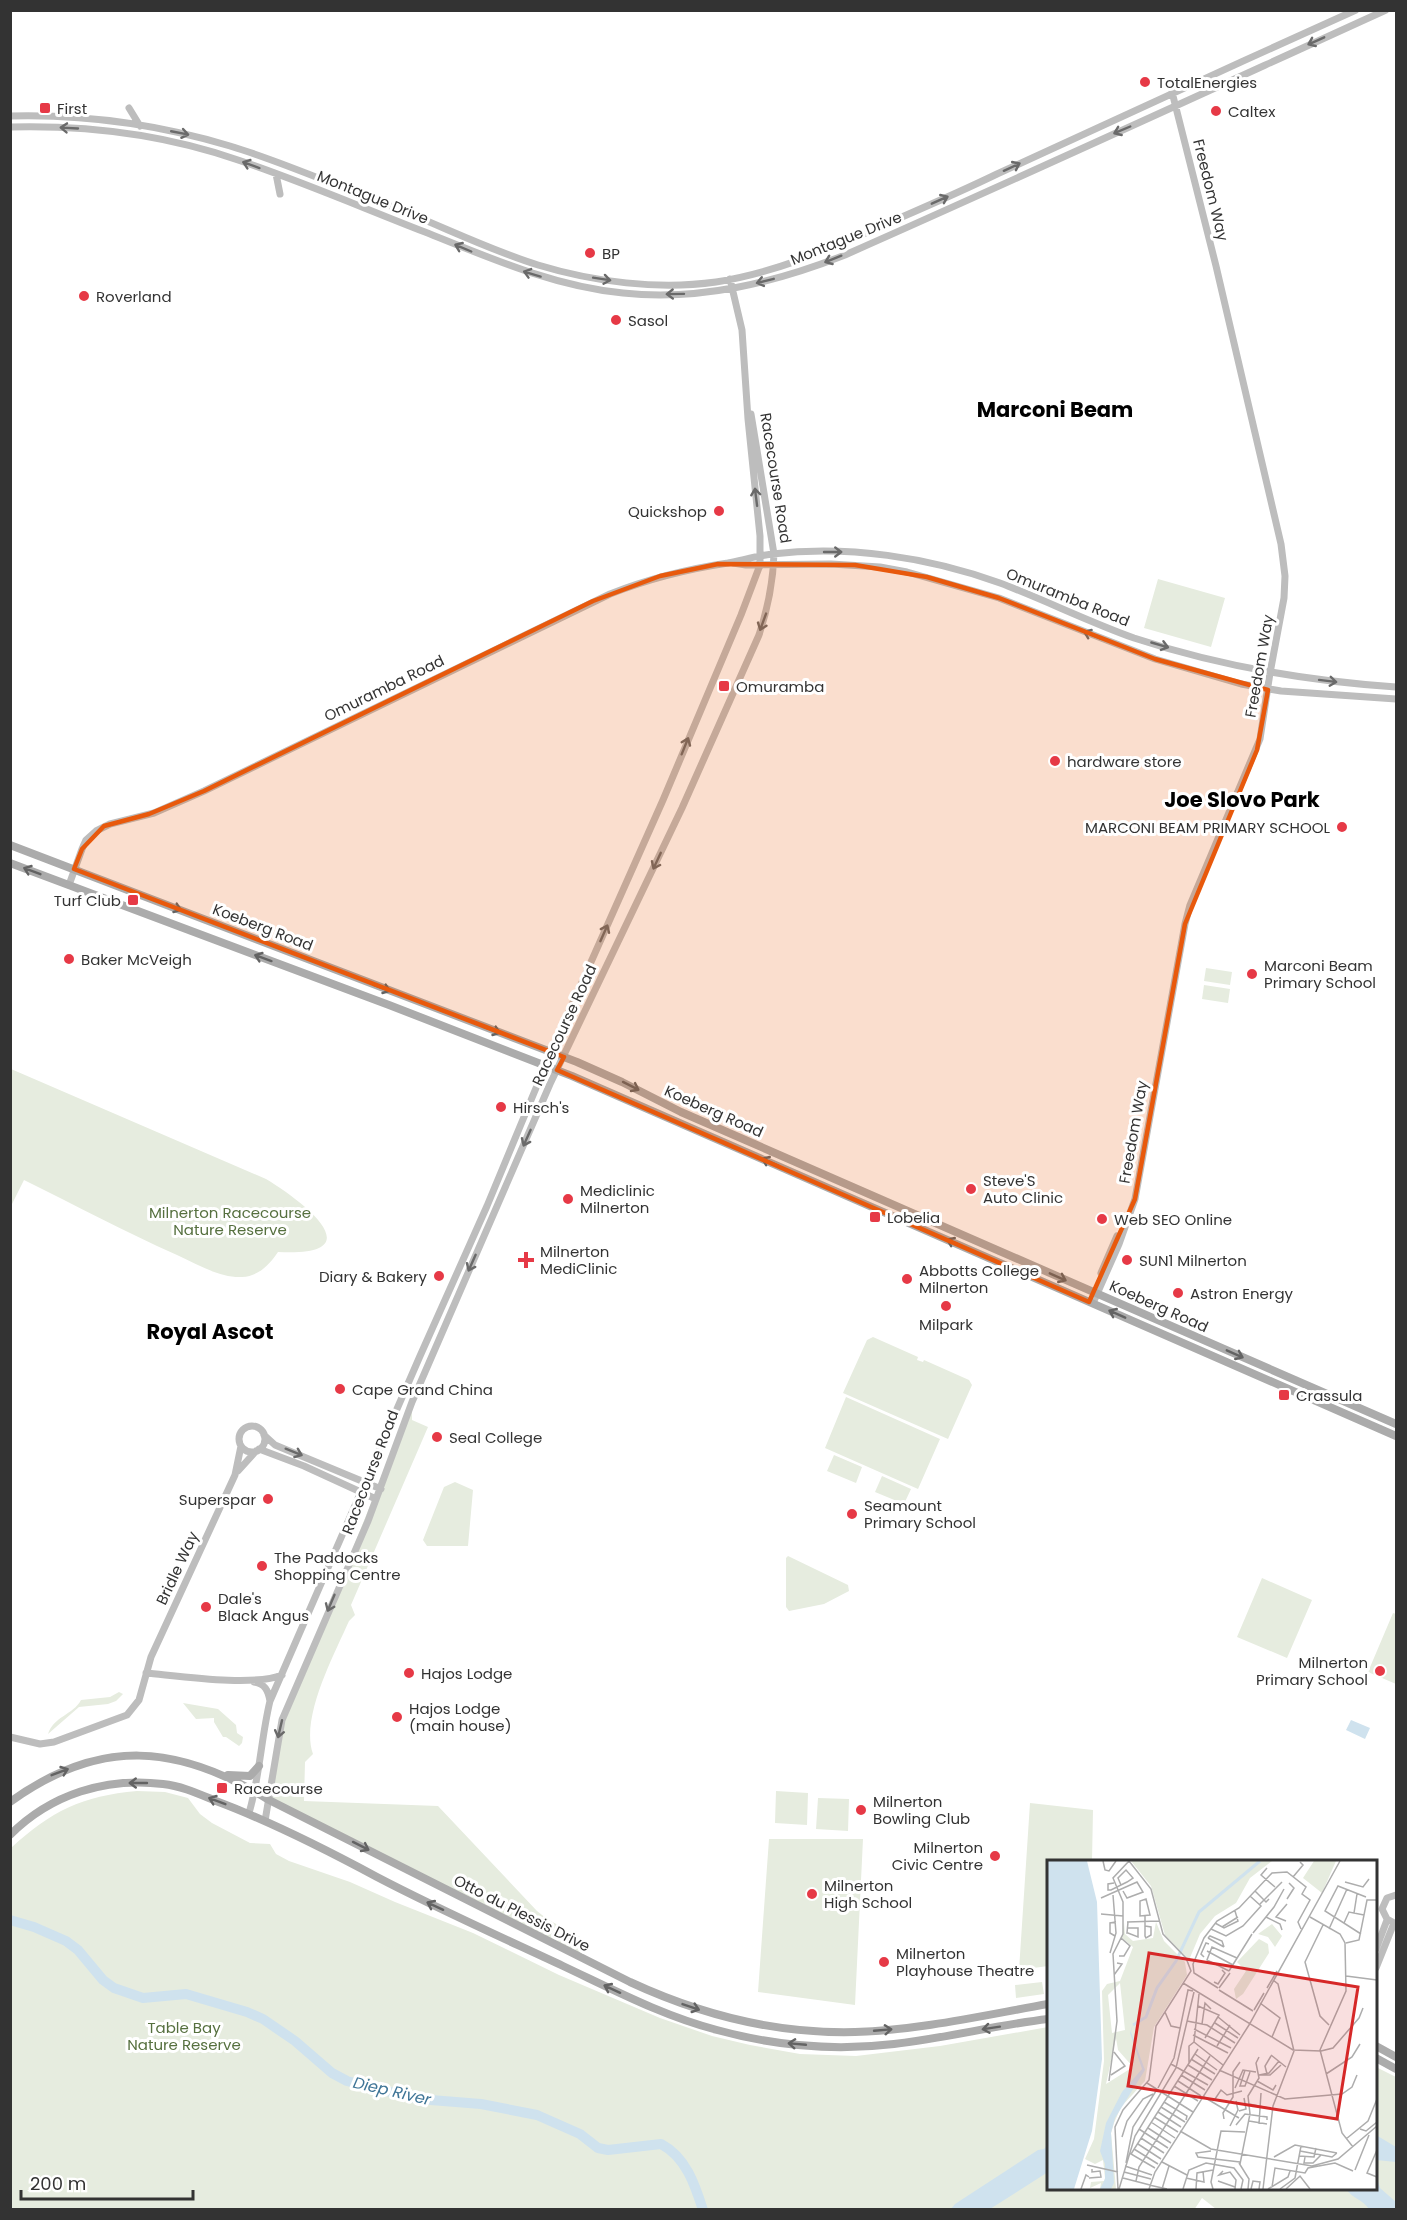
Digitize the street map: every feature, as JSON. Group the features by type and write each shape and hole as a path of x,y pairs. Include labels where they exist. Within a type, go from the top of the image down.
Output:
{"main road":[{"name":"Montague Drive","path":"10,116 62,116 187,134 232,147 385,204 510,255 573,274 608,280 667,284 715,282 795,262 823,252 1356,10"},
{"name":"Montague Drive","path":"10,127 75,128 126,133 187,145 237,159 483,257 546,278 596,289 646,294 688,294 733,289 796,273 845,255 1386,10"},
{"name":"Freedom Way","path":"1091,1302 1134,1199 1185,924 1220,833 1257,750 1284,598 1283,552 1172,92"},
{"path":"129,108 140,126"},
{"path":"276,174 280,194"},
{"name":"Racecourse Road","path":"249,1813 255,1792 270,1701 487,1206 551,1052 663,800 760,565 742,330 730,279"},
{"name":"Racecourse Road","path":"264,1821 282,1720 381,1489 412,1402 557,1070 686,801 754,646 767,610 774,554 745,368"},
{"name":"Omuramba Road","path":"69,885 86,840 107,825 149,814 191,797 592,601 660,576 761,555 853,552 935,565 998,583 1134,638 1270,673 1348,684 1396,687"},
{"name":"Omuramba Road","path":"729,562 760,565 880,567 927,577 999,598 1155,659 1241,684 1268,690 1396,699"},
{"name":"Koeberg Road","path":"10,845 564,1057 622,1082 681,1112 1396,1425"},
{"name":"Koeberg Road","path":"10,863 546,1065 1396,1436"},
{"path":"376,1499 271,1453 258,1450 248,1451 241,1446 239,1436 246,1427 257,1427 274,1445 381,1489"},
{"path":"258,1450 264,1443 264,1435"},
{"name":"Bridle Way","path":"10,1737 40,1744 54,1742 128,1715 139,1700 150,1657 235,1476 241,1446"},
{"name":"Bridle Way","path":"235,1476 258,1450"},
{"path":"146,1673 249,1680 282,1675"},
{"path":"249,1680 264,1685 269,1693 270,1701"},
{"name":"Otto du Plessis Drive","path":"10,1802 42,1780 57,1773 84,1763 108,1758 137,1756 166,1758 197,1764 221,1774 630,1982 675,2001 725,2018 789,2029 855,2032 906,2028 1047,2004"},
{"path":"221,1774 248,1776 254,1773 259,1766"},
{"name":"Otto du Plessis Drive","path":"10,1835 41,1809 88,1788 138,1782 181,1787 249,1813 336,1854 420,1899 624,1995 666,2014 718,2030 783,2043 853,2047 919,2040 1047,2019"},
{"path":"1393,1922 1383,1913 1383,1905 1387,1898 1396,1895"},
{"path":"1377,1947 1393,1922"},
{"path":"1377,1965 1393,1922"},
{"path":"1377,2046 1396,2056"},
{"path":"1377,2059 1396,2069"}],"highlighted area":[{"path":"718,564 855,565 927,577 999,598 1155,659 1268,690 1257,750 1185,924 1135,1199 1089,1302 557,1070 564,1057 74,869 82,849 104,826 149,814 204,791 593,601 660,576"}],"green space":[{"path":"1158,579 1225,598 1211,647 1144,628"},
{"path":"1206,968 1232,972 1230,985 1204,981"},
{"path":"1204,985 1230,989 1228,1003 1202,999"},
{"name":"Milnerton Racecourse Nature Reserve","path":"11,1069 266,1179 298,1201 312,1214 323,1226 327,1237 322,1246 307,1251 278,1252 258,1272 248,1276 233,1277 200,1266 24,1180 11,1206"},
{"path":"873,1337 918,1357 917,1360 923,1362 924,1360 969,1380 972,1385 948,1439 843,1393 867,1340"},
{"path":"846,1397 940,1439 918,1489 825,1448"},
{"path":"412,1402 412,1420 428,1427 351,1605 355,1615 349,1621 320,1687 311,1723 310,1739 313,1754 305,1762 304,1801 438,1806 537,1911 589,1942 580,1957 269,1800 278,1733"},
{"path":"834,1455 862,1467 856,1483 827,1471"},
{"path":"882,1476 911,1489 904,1504 875,1492"},
{"path":"455,1482 473,1490 468,1546 427,1546 423,1540 444,1487"},
{"path":"788,1556 848,1585 849,1591 824,1604 789,1611 786,1607 786,1558"},
{"path":"1262,1578 1312,1600 1287,1658 1237,1637"},
{"path":"1393,1613 1396,1614 1396,1684 1368,1672"},
{"path":"119,1692 123,1694 116,1701 108,1704 79,1707 48,1734 55,1723 81,1700 110,1697"},
{"path":"183,1703 218,1709 236,1725 237,1733 243,1737 242,1743 239,1746 223,1737 214,1718 196,1719"},
{"path":"776,1791 808,1793 807,1825 775,1823"},
{"name":"Table Bay Nature Reserve","path":"165,1792 188,1798 200,1814 212,1823 250,1843 270,1844 276,1854 289,1861 350,1882 473,1933 559,1975 660,2018 712,2036 800,2054 856,2056 940,2046 1047,2027 1047,2190 1377,2190 1377,2068 1396,2077 1396,2209 1216,2209 1202,2198 1194,2210 11,2210 11,1848 54,1815 84,1801 117,1793"},
{"path":"818,1798 849,1799 848,1831 816,1829"},
{"path":"1030,1803 1093,1810 1092,1860 1047,1860 1047,1966 1019,1970"},
{"path":"769,1839 863,1839 855,2005 758,1992"},
{"path":"1042,1982 1044,1994 1016,1998 1015,1985"}],"water":[{"path":"1351,1720 1370,1728 1365,1739 1346,1730"},
{"path":"1377,2136 1396,2147 1396,2162 1377,2160"},
{"path":"1047,2145 1047,2173 990,2209 951,2209 955,2204 1038,2150 1044,2149"},
{"path":"1377,2178 1380,2188 1396,2202 1396,2209 1369,2209 1347,2190 1377,2190"}],"waterway":[{"name":"Diep River","path":"10,1920 34,1927 66,1941 78,1950 103,1980 114,1988 143,1998 186,1994 263,2019 295,2041 332,2073 347,2081 418,2099 481,2104 537,2115 580,2134 598,2148 608,2150 661,2144 677,2156 683,2164 693,2182 703,2210"}],"place":[{"name":"TotalEnergies","path":"1145,82"},
{"name":"First","path":"45,108"},
{"name":"Caltex","path":"1216,111"},
{"name":"BP","path":"590,253"},
{"name":"Roverland","path":"84,296"},
{"name":"Sasol","path":"616,320"},
{"name":"Quickshop","path":"719,511"},
{"name":"Omuramba","path":"724,686"},
{"name":"hardware store","path":"1055,761"},
{"name":"MARCONI BEAM PRIMARY SCHOOL","path":"1342,827"},
{"name":"Turf Club","path":"133,900"},
{"name":"Baker McVeigh","path":"69,959"},
{"name":"Marconi Beam Primary School","path":"1252,974"},
{"name":"Hirsch's","path":"501,1107"},
{"name":"Steve'S Auto Clinic","path":"971,1189"},
{"name":"Mediclinic Milnerton","path":"568,1199"},
{"name":"Lobelia","path":"875,1217"},
{"name":"Web SEO Online","path":"1102,1219"},
{"name":"Milnerton MediClinic","path":"526,1260"},
{"name":"SUN1 Milnerton","path":"1127,1260"},
{"name":"Diary & Bakery","path":"439,1276"},
{"name":"Abbotts College Milnerton","path":"907,1279"},
{"name":"Astron Energy","path":"1178,1293"},
{"name":"Milpark","path":"946,1306"},
{"name":"Cape Grand China","path":"340,1389"},
{"name":"Crassula","path":"1284,1395"},
{"name":"Seal College","path":"437,1437"},
{"name":"Superspar","path":"268,1499"},
{"name":"Seamount Primary School","path":"852,1514"},
{"name":"The Paddocks Shopping Centre","path":"262,1566"},
{"name":"Dale's Black Angus","path":"206,1607"},
{"name":"Milnerton Primary School","path":"1380,1671"},
{"name":"Hajos Lodge","path":"409,1673"},
{"name":"Hajos Lodge (main house)","path":"397,1717"},
{"name":"Racecourse","path":"222,1788"},
{"name":"Milnerton Bowling Club","path":"861,1810"},
{"name":"Milnerton Civic Centre","path":"995,1856"},
{"name":"Milnerton High School","path":"812,1894"},
{"name":"Milnerton Playhouse Theatre","path":"884,1962"}],"district":[{"name":"Marconi Beam","path":"1055,409"},
{"name":"Joe Slovo Park","path":"1242,799"},
{"name":"Royal Ascot","path":"210,1331"}]}
